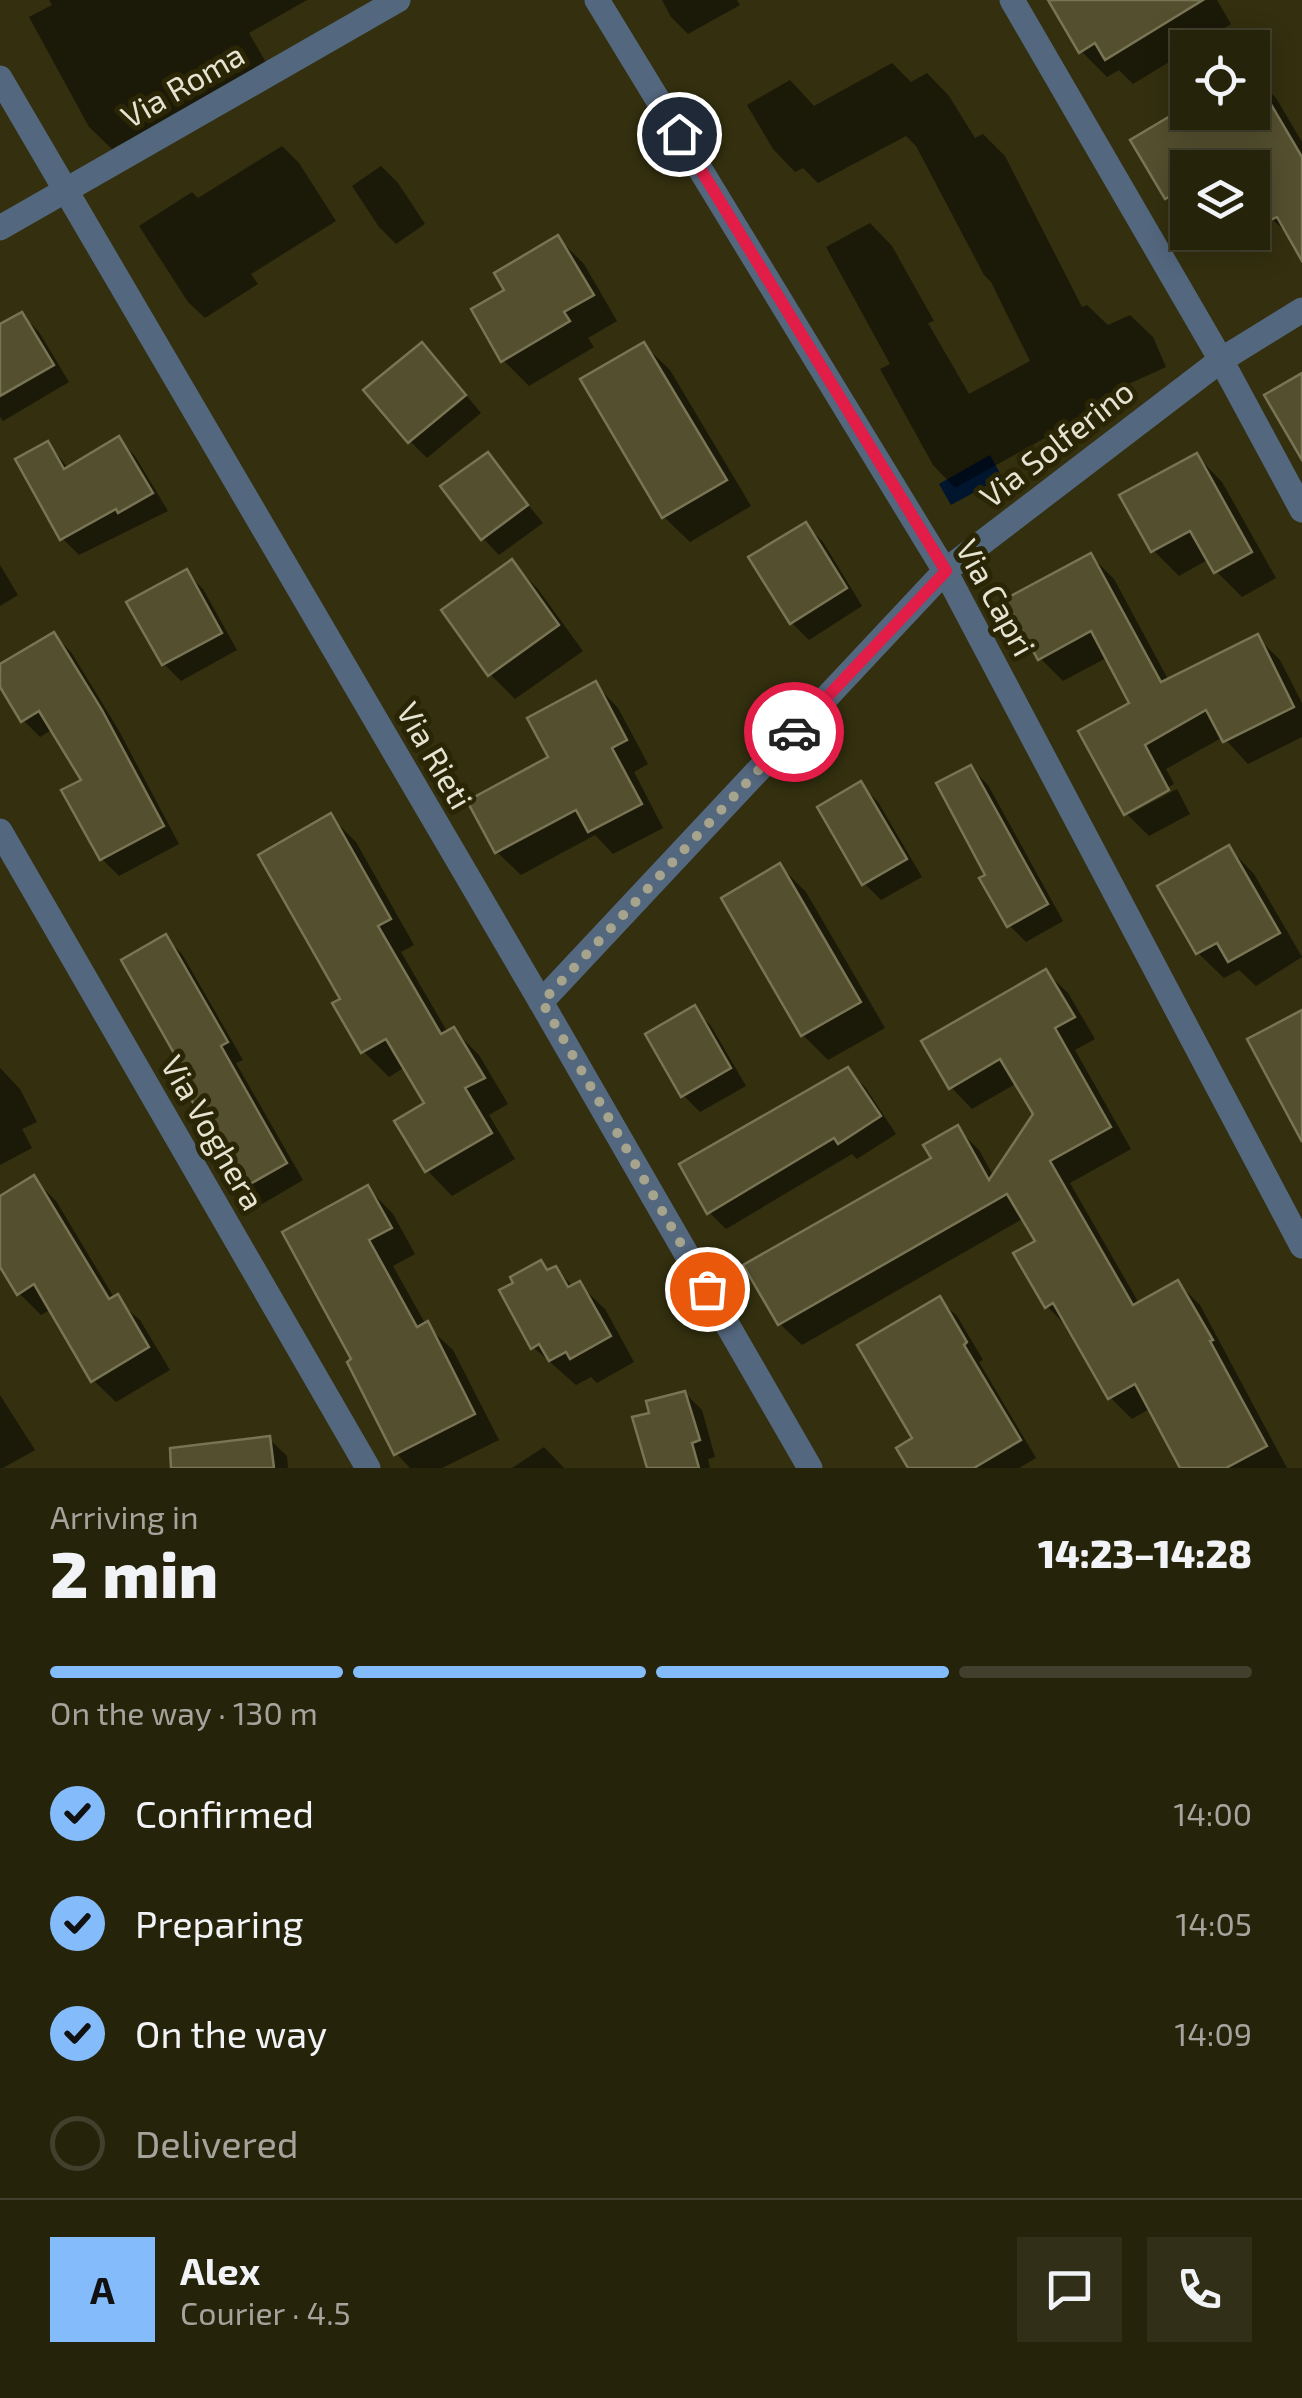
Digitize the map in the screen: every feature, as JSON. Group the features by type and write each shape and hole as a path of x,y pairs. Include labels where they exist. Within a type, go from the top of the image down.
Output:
{"street":[{"name":"Via Roma","path":"0,228 398,0"},
{"name":"Via Capri","path":"597,0 946,571 1302,1246"},
{"path":"1012,0 1221,360 1302,510"},
{"name":"Via Rieti","path":"0,78 542,1002 810,1468"},
{"name":"Via Solferino","path":"542,1002 946,571 1221,360 1302,310"},
{"name":"Via Voghera","path":"0,830 368,1468"}],"water":[{"path":"990,455 1002,477 951,505 939,484"}],"building":[{"path":"1048,0 1203,0 1105,60 1095,43 1079,53"},
{"path":"1270,103 1302,157 1302,261 1277,217 1270,220 1270,150 1170,150 1170,196 1165,199 1130,140 1170,116 1170,130 1270,130"},
{"path":"558,235 594,295 564,312 570,321 501,362 471,309 504,290 494,273"},
{"path":"22,312 54,365 0,396 0,324"},
{"path":"422,342 466,395 408,443 363,390"},
{"path":"644,342 727,480 662,518 580,379"},
{"path":"1302,373 1302,460 1264,395"},
{"path":"119,436 153,493 60,540 15,459 48,441 64,469"},
{"path":"488,452 528,505 481,540 440,486"},
{"path":"1197,453 1252,552 1214,573 1190,531 1151,552 1119,495"},
{"path":"806,522 847,588 790,624 748,557"},
{"path":"1091,553 1161,682 1258,634 1294,707 1223,742 1206,710 1145,745 1169,790 1124,815 1078,731 1129,703 1091,631 1038,660 1005,599"},
{"path":"512,559 559,625 488,676 441,610"},
{"path":"187,569 222,633 162,665 126,602"},
{"path":"54,632 102,710 164,826 100,860 61,790 81,780 39,711 21,722 0,687 0,664"},
{"path":"596,681 627,740 612,748 642,804 588,832 576,810 495,853 467,801 548,757 527,718"},
{"path":"971,765 1048,904 1007,927 979,878 985,875 936,783"},
{"path":"861,781 907,859 862,885 817,807"},
{"path":"331,813 391,919 378,926 441,1034 454,1027 485,1078 465,1088 492,1133 425,1172 394,1121 424,1103 386,1039 361,1053 332,1003 340,999 258,855"},
{"path":"1229,845 1280,933 1228,962 1217,943 1196,954 1157,886"},
{"path":"780,863 861,1002 801,1036 721,898"},
{"path":"166,934 228,1042 221,1046 287,1163 243,1188 185,1089 192,1085 121,960"},
{"path":"1046,969 1075,1017 1055,1028 1111,1127 1050,1161 1133,1305 1178,1280 1213,1340 1210,1341 1267,1446 1226,1468 1180,1468 1135,1384 1108,1399 1053,1303 1045,1308 1013,1253 1035,1241 1007,1194 778,1325 743,1265 931,1158 923,1145 958,1125 989,1180 1033,1114 1000,1059 949,1089 921,1041"},
{"path":"695,1005 731,1068 681,1097 645,1034"},
{"path":"1302,1010 1302,1142 1247,1039"},
{"path":"848,1067 881,1116 838,1144 834,1138 707,1214 679,1164"},
{"path":"34,1175 109,1299 118,1294 149,1347 91,1382 34,1284 17,1295 0,1267 0,1196"},
{"path":"368,1185 392,1228 369,1240 417,1327 428,1321 475,1414 394,1455 347,1362 351,1359 282,1232"},
{"path":"541,1260 547,1270 556,1266 568,1287 580,1281 611,1336 570,1359 566,1352 549,1361 539,1344 531,1349 499,1290 513,1283 510,1277"},
{"path":"940,1296 967,1342 964,1345 1021,1440 974,1468 908,1468 896,1448 912,1438 857,1345"},
{"path":"685,1391 700,1440 692,1443 699,1468 647,1468 632,1417 649,1413 646,1401"},
{"path":"270,1436 274,1468 171,1468 170,1448"}],"way so far":[{"path":"707,1289 542,1002 794,732"}],"route":[{"path":"679,134 946,571 794,732"}]}
